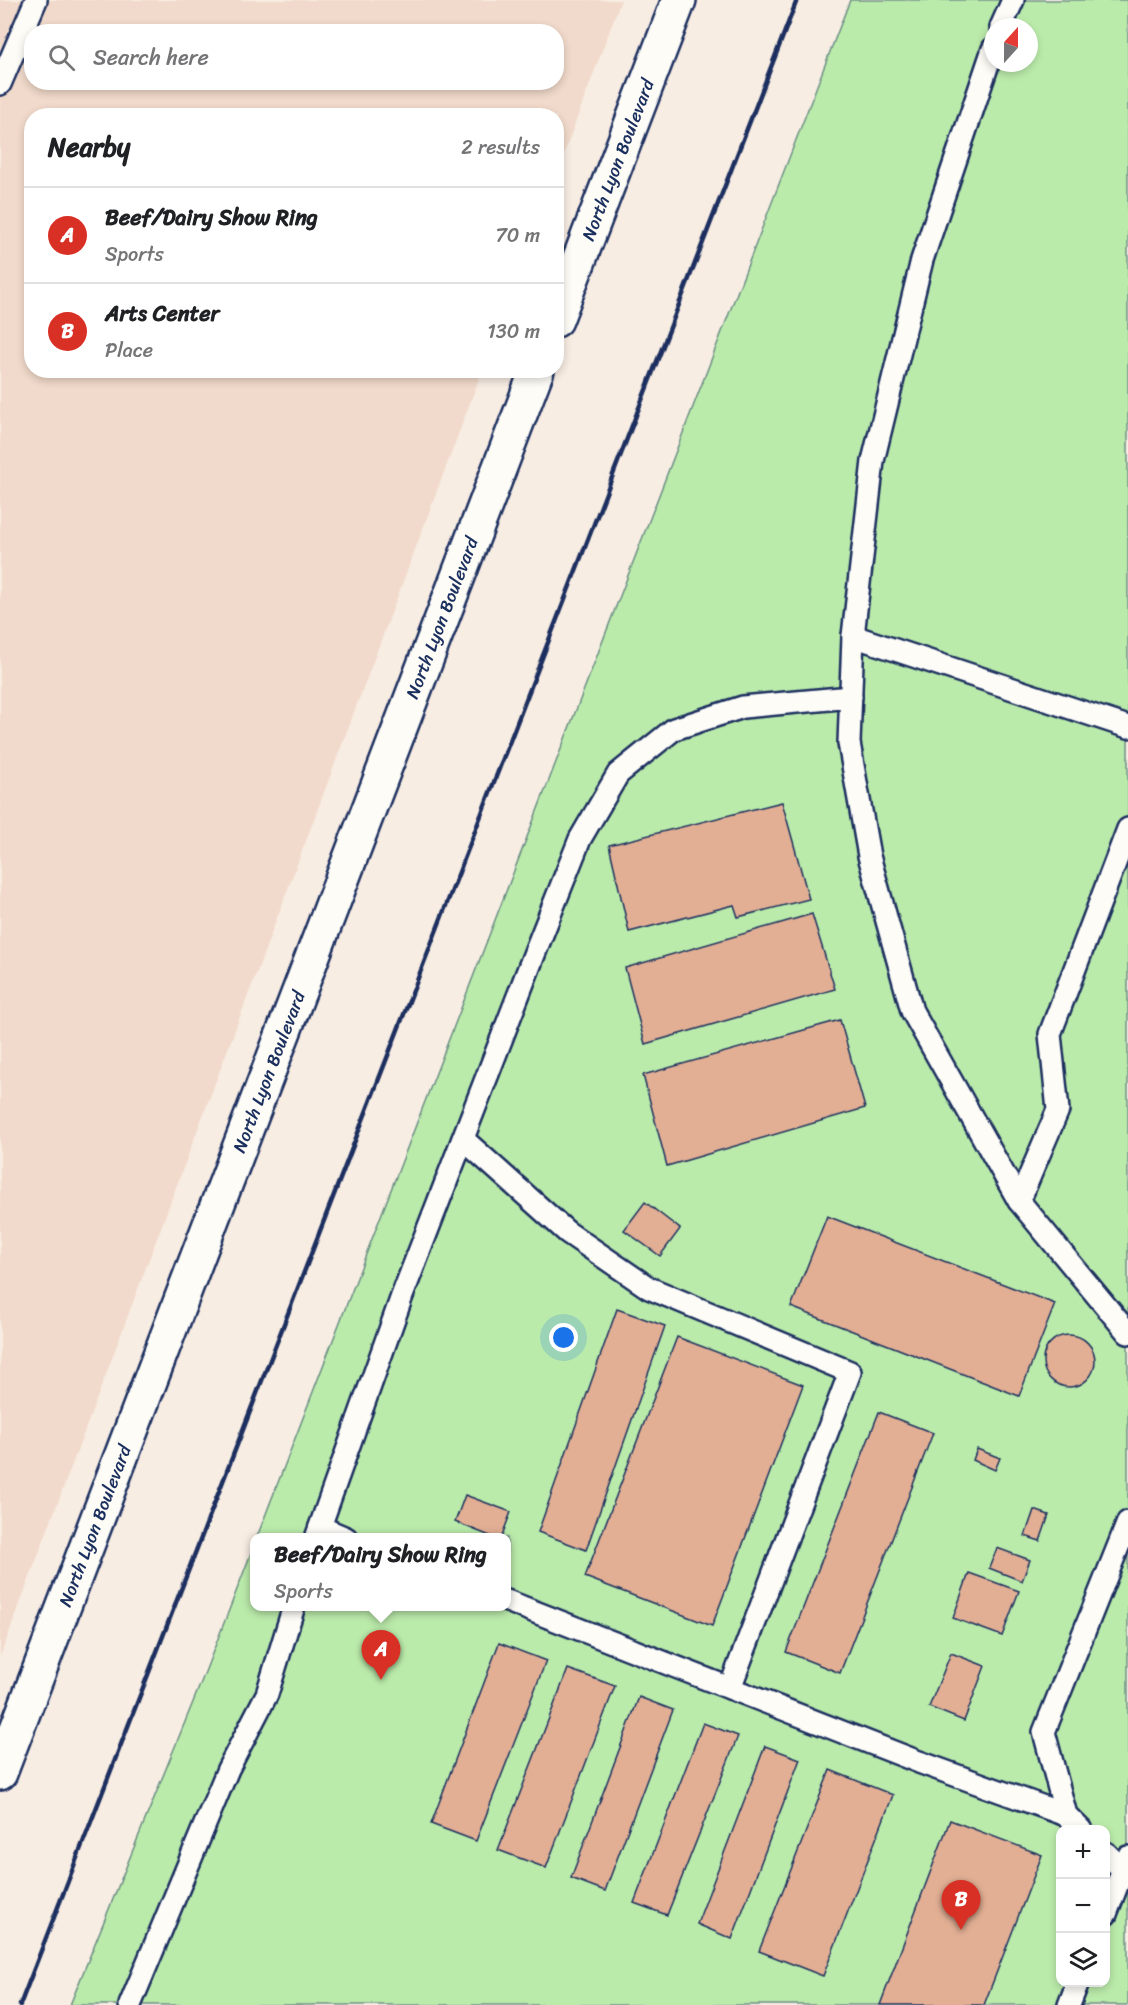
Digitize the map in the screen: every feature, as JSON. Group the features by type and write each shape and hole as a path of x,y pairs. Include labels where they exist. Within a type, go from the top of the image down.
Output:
{"street":[{"name":"North Lyon Boulevard","path":"564,299 679,0"},
{"name":"North Lyon Boulevard","path":"0,1773 534,378"}],"lane":[{"path":"26,24 36,0"},
{"path":"1005,18 1013,0"},
{"path":"0,84 24,28"},
{"path":"985,72 921,260 876,450 853,636 849,742 869,856 912,1011 1019,1201 1128,1333"},
{"path":"853,636 1128,727"},
{"path":"318,1532 402,1296 580,839 618,774 674,729 743,707 850,697"},
{"path":"1019,1201 1058,1110 1050,1034 1128,829"},
{"path":"463,1139 567,1232 649,1288 850,1372 730,1688"},
{"path":"1065,1815 1044,1732 1128,1522"},
{"path":"511,1603 919,1762 1065,1815 1076,1825"},
{"path":"130,2005 228,1769 267,1694 292,1611"},
{"path":"1110,1855 1126,1864 1110,1904"},
{"path":"1069,2005 1076,1987"}],"shaded area":[{"path":"0,0 621,0 564,153 564,108 24,108 24,378 479,378 0,1657"}],"green space":[{"path":"850,0 1128,0 1128,2005 70,2005 250,1556 250,1611 511,1611 511,1533 259,1533"}],"building":[{"path":"782,802 809,899 738,917 734,905 629,932 609,845"},
{"path":"812,914 835,989 645,1044 625,968"},
{"path":"840,1020 865,1108 667,1166 643,1075"},
{"path":"645,1202 680,1229 660,1256 624,1230"},
{"path":"827,1216 1055,1304 1019,1396 791,1307"},
{"path":"617,1309 665,1326 586,1550 538,1532"},
{"path":"1069,1335 1079,1337 1087,1343 1093,1351 1095,1361 1093,1371 1087,1379 1079,1385 1069,1387 1059,1385 1051,1379 1045,1371 1043,1361 1045,1351 1051,1343 1059,1337"},
{"path":"677,1337 803,1385 712,1626 585,1577"},
{"path":"879,1412 933,1433 840,1673 786,1652"},
{"path":"977,1449 1000,1458 995,1470 973,1460"},
{"path":"465,1495 511,1512 503,1533 482,1533 455,1522"},
{"path":"1034,1510 1049,1515 1040,1541 1025,1536"},
{"path":"997,1548 1030,1560 1022,1581 989,1568"},
{"path":"969,1573 1019,1591 1002,1636 953,1618"},
{"path":"499,1643 546,1661 476,1841 431,1824"},
{"path":"951,1653 985,1666 964,1721 929,1707"},
{"path":"568,1669 615,1686 546,1868 498,1850"},
{"path":"639,1697 673,1710 605,1891 571,1878"},
{"path":"703,1723 738,1736 667,1915 634,1903"},
{"path":"765,1746 800,1759 732,1939 697,1924"},
{"path":"830,1770 893,1795 823,1976 759,1951"},
{"path":"950,1820 1042,1855 984,2005 880,2005"}],"railway":[{"path":"20,2005 797,0"}],"place":[{"name":"Beef/Dairy Show Ring","path":"381,1680"},
{"name":"Arts Center","path":"961,1930"}]}
